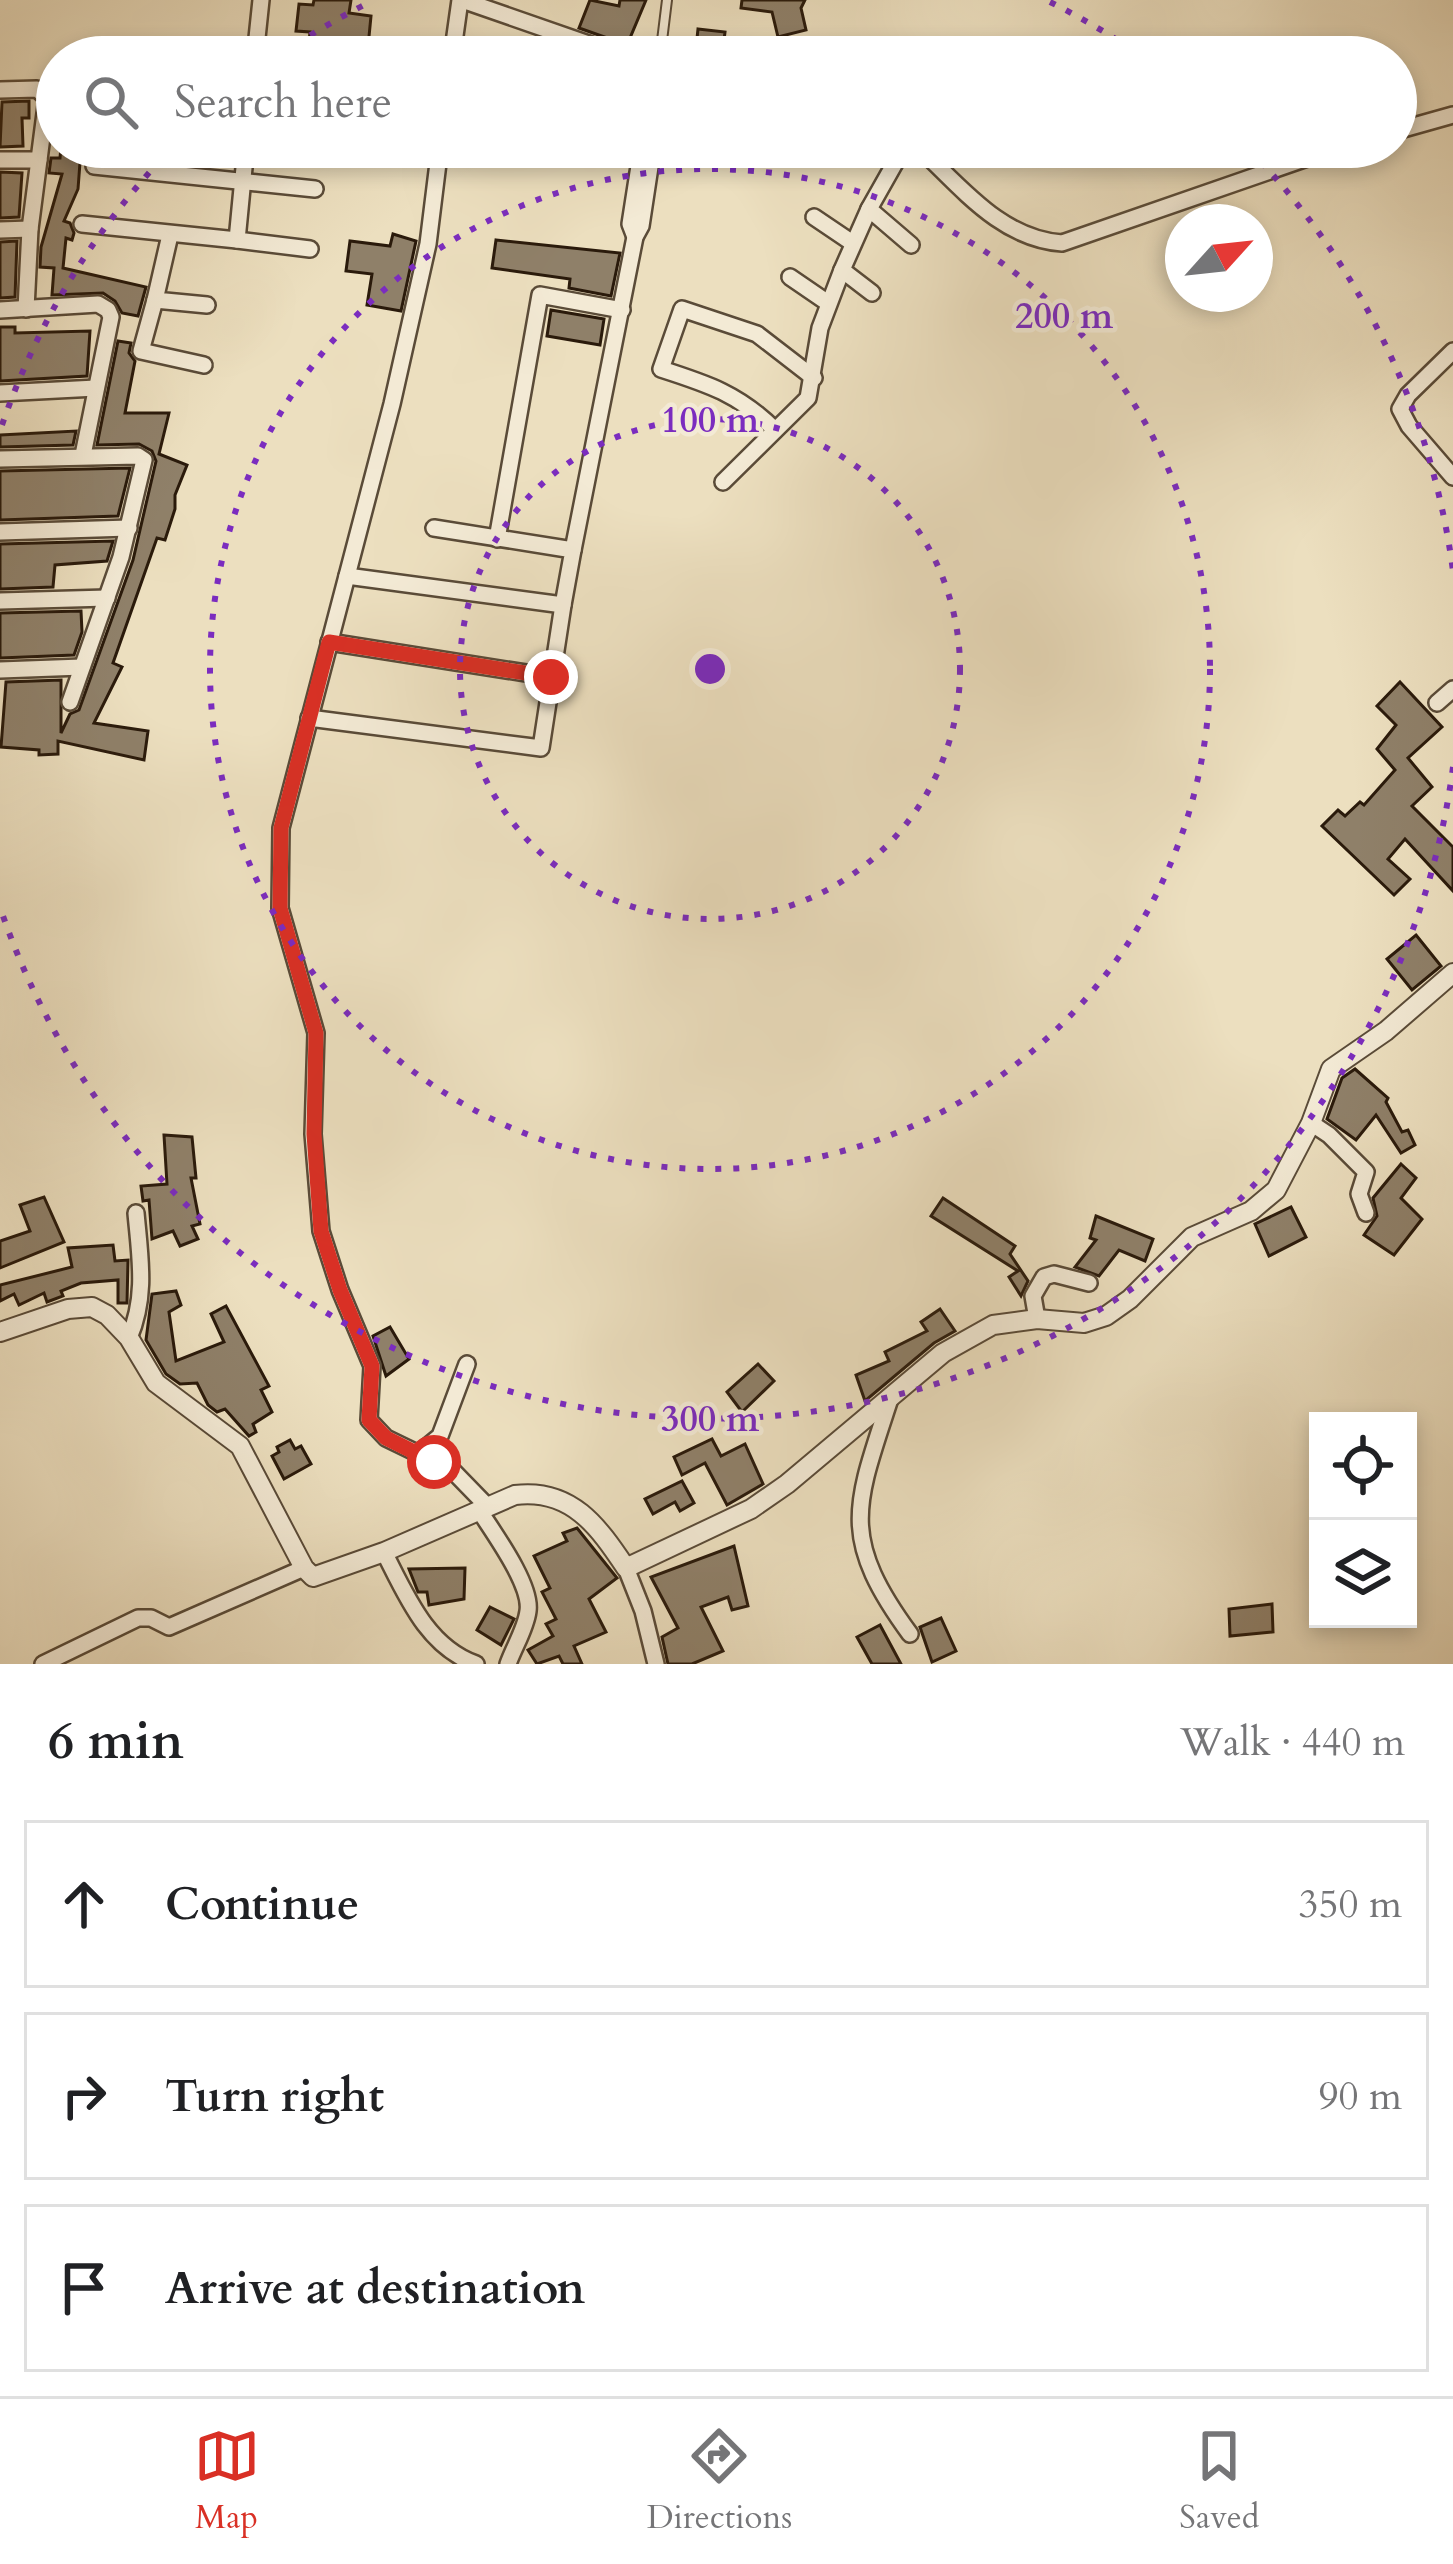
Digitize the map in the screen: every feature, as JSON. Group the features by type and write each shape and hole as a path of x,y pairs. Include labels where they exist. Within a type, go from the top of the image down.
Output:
{"street":[{"path":"257,36 261,0"},
{"path":"458,36 468,1 567,36"},
{"path":"0,90 36,89"},
{"path":"1417,125 1453,116"},
{"path":"0,160 36,160"},
{"path":"26,309 39,168"},
{"path":"112,168 315,189"},
{"path":"237,240 244,168"},
{"path":"437,168 428,244 392,404 281,828 280,908 316,1033 314,1134 321,1231 372,1366 369,1420 386,1438 452,1470 483,1508 529,1603 508,1664"},
{"path":"634,237 630,224 639,168"},
{"path":"309,718 541,748 573,550 650,168"},
{"path":"724,482 808,398 828,303 851,242 892,168"},
{"path":"940,168 984,209 1023,236 1062,243 1278,168"},
{"path":"869,209 911,244"},
{"path":"814,218 851,242"},
{"path":"82,224 310,249"},
{"path":"0,230 30,229"},
{"path":"170,235 141,351 204,364"},
{"path":"842,270 872,293"},
{"path":"790,277 828,303"},
{"path":"497,538 540,296 622,310"},
{"path":"154,300 207,305"},
{"path":"0,310 98,304 108,310 111,317 83,454"},
{"path":"776,430 746,402 661,369 682,308 757,334 814,378"},
{"path":"1453,351 1400,409 1453,477"},
{"path":"0,393 96,388"},
{"path":"0,459 83,454 144,460 107,598 70,702"},
{"path":"434,528 573,550"},
{"path":"0,532 128,529"},
{"path":"347,576 563,605"},
{"path":"0,602 107,598"},
{"path":"329,642 551,677"},
{"path":"0,670 82,667"},
{"path":"1437,703 1453,689"},
{"path":"626,1568 752,1509 943,1353 993,1325 1037,1318 1084,1323 1118,1307 1192,1237 1251,1211 1268,1198 1311,1124 1331,1069 1386,1031 1453,973"},
{"path":"1311,1124 1330,1135 1366,1172 1359,1194 1366,1213"},
{"path":"129,1338 140,1312 142,1289 136,1213"},
{"path":"1037,1318 1033,1296 1044,1277 1054,1274 1089,1283"},
{"path":"0,1332 68,1309 92,1307 107,1315 129,1338 156,1384 240,1446 304,1568 318,1577 483,1508 532,1493 565,1500 600,1529 626,1568 656,1664"},
{"path":"417,1455 440,1436 467,1364"},
{"path":"891,1396 866,1472 859,1537 881,1595 910,1634"},
{"path":"384,1552 428,1628 448,1652 476,1664"},
{"path":"43,1664 138,1618 170,1627 304,1568"}],"lane":[{"path":"663,36 667,0"}],"building":[{"path":"314,0 351,0 349,13 371,16 369,36 310,36 310,32 296,31 299,4 313,5"},
{"path":"590,0 619,6 620,0 646,0 631,36 602,36 579,28"},
{"path":"742,0 805,0 801,8 806,30 778,36 772,12 741,8"},
{"path":"698,29 725,32 725,36 697,36"},
{"path":"29,101 29,118 22,118 23,146 0,147 2,102"},
{"path":"50,168 80,168 78,189 64,221 74,233 72,240 66,238 63,268 146,287 138,316 122,313 103,293 52,295 54,268 40,267 41,247 62,174 49,173"},
{"path":"0,172 22,173 19,217 0,218"},
{"path":"393,234 416,241 401,311 367,305 372,274 346,271 350,241 390,246"},
{"path":"496,240 620,253 611,296 569,288 570,279 492,268"},
{"path":"17,241 15,297 0,298 0,242"},
{"path":"551,310 604,319 600,345 547,336"},
{"path":"0,327 15,327 15,333 90,331 87,376 0,381"},
{"path":"118,341 131,343 129,353 135,361 125,413 169,413 159,454 187,465 165,540 157,538 113,663 122,667 94,723 148,731 144,760 58,741 58,754 1,747 6,682 61,680 61,733 70,714 79,710 133,560 156,461 152,451 139,444 97,445"},
{"path":"76,431 73,445 0,447 0,435"},
{"path":"130,468 118,516 0,520 0,471"},
{"path":"113,541 107,561 55,565 53,587 0,589 0,544"},
{"path":"81,611 82,632 74,655 0,658 0,613"},
{"path":"1400,682 1442,727 1408,758 1432,787 1412,806 1453,847 1453,891 1405,839 1388,859 1410,879 1394,895 1322,826 1338,810 1345,816 1360,802 1364,805 1395,770 1377,749 1396,725 1377,706"},
{"path":"1416,935 1441,966 1412,990 1387,959"},
{"path":"1355,1069 1388,1098 1402,1132 1408,1130 1415,1145 1401,1153 1376,1115 1356,1140 1327,1119 1342,1078"},
{"path":"164,1135 192,1137 196,1178 191,1178 200,1224 192,1226 198,1239 180,1246 173,1231 152,1239 149,1200 143,1201 141,1186 167,1184"},
{"path":"1401,1164 1416,1178 1401,1198 1422,1219 1394,1255 1364,1235 1377,1216 1373,1198"},
{"path":"44,1197 64,1242 0,1268 0,1241 30,1231 20,1205"},
{"path":"943,1198 1015,1246 1010,1254 1028,1281 1021,1296 1009,1277 1018,1271 931,1216"},
{"path":"1291,1207 1306,1237 1269,1256 1255,1224"},
{"path":"1096,1216 1153,1239 1145,1261 1119,1250 1099,1276 1075,1267 1096,1240 1090,1238"},
{"path":"113,1245 115,1261 128,1260 127,1303 118,1303 118,1280 81,1283 47,1302 44,1293 19,1305 14,1294 0,1301 0,1285 72,1267 68,1248"},
{"path":"176,1291 181,1305 169,1312 176,1361 224,1342 211,1314 226,1306 269,1386 261,1390 272,1412 253,1424 256,1432 249,1436 225,1409 217,1412 208,1405 197,1383 180,1384 166,1374 146,1340 152,1294"},
{"path":"940,1309 955,1331 865,1401 856,1375 889,1361 885,1352 927,1331 921,1322"},
{"path":"390,1327 409,1359 386,1376 373,1336"},
{"path":"758,1364 774,1381 742,1412 727,1392"},
{"path":"712,1439 721,1456 745,1444 763,1484 727,1505 705,1463 682,1475 674,1457"},
{"path":"290,1440 295,1449 301,1446 311,1464 284,1479 272,1456"},
{"path":"682,1481 694,1503 680,1511 675,1502 653,1514 645,1499"},
{"path":"577,1528 617,1578 589,1599 606,1632 574,1646 582,1664 563,1664 559,1656 537,1664 528,1650 553,1636 546,1624 556,1619 542,1592 550,1588 534,1556 567,1541 563,1533"},
{"path":"734,1546 748,1606 732,1610 728,1597 701,1607 723,1651 692,1664 668,1664 662,1637 678,1628 651,1577"},
{"path":"465,1568 464,1599 429,1605 427,1592 418,1592 409,1569"},
{"path":"1272,1604 1273,1632 1230,1636 1229,1609"},
{"path":"490,1607 514,1619 501,1645 477,1630"},
{"path":"941,1618 956,1651 932,1662 920,1627"},
{"path":"880,1625 901,1664 872,1664 857,1637"}],"route":[{"path":"434,1462 386,1438 369,1420 372,1366 321,1231 314,1134 316,1033 280,908 281,828 329,642 551,677"}]}
